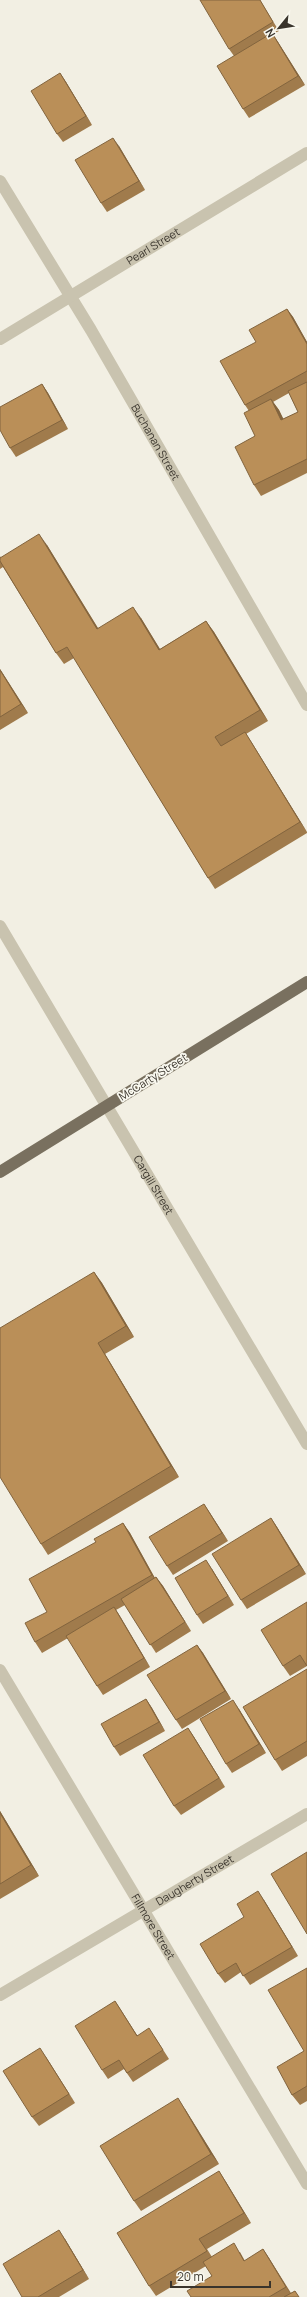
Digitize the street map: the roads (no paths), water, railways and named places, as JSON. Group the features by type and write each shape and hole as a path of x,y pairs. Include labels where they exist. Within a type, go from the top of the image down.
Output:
{"main road":[{"name":"McCarty Street","path":"0,1172 307,982"}],"street":[{"name":"Pearl Street","path":"0,339 307,153"},
{"name":"Buchanan Street","path":"0,181 71,297 307,705"},
{"name":"Cargill Street","path":"0,926 307,1444"},
{"name":"Fillmore Street","path":"0,1670 307,2184"},
{"name":"Daugherty Street","path":"0,1995 307,1814"}]}
